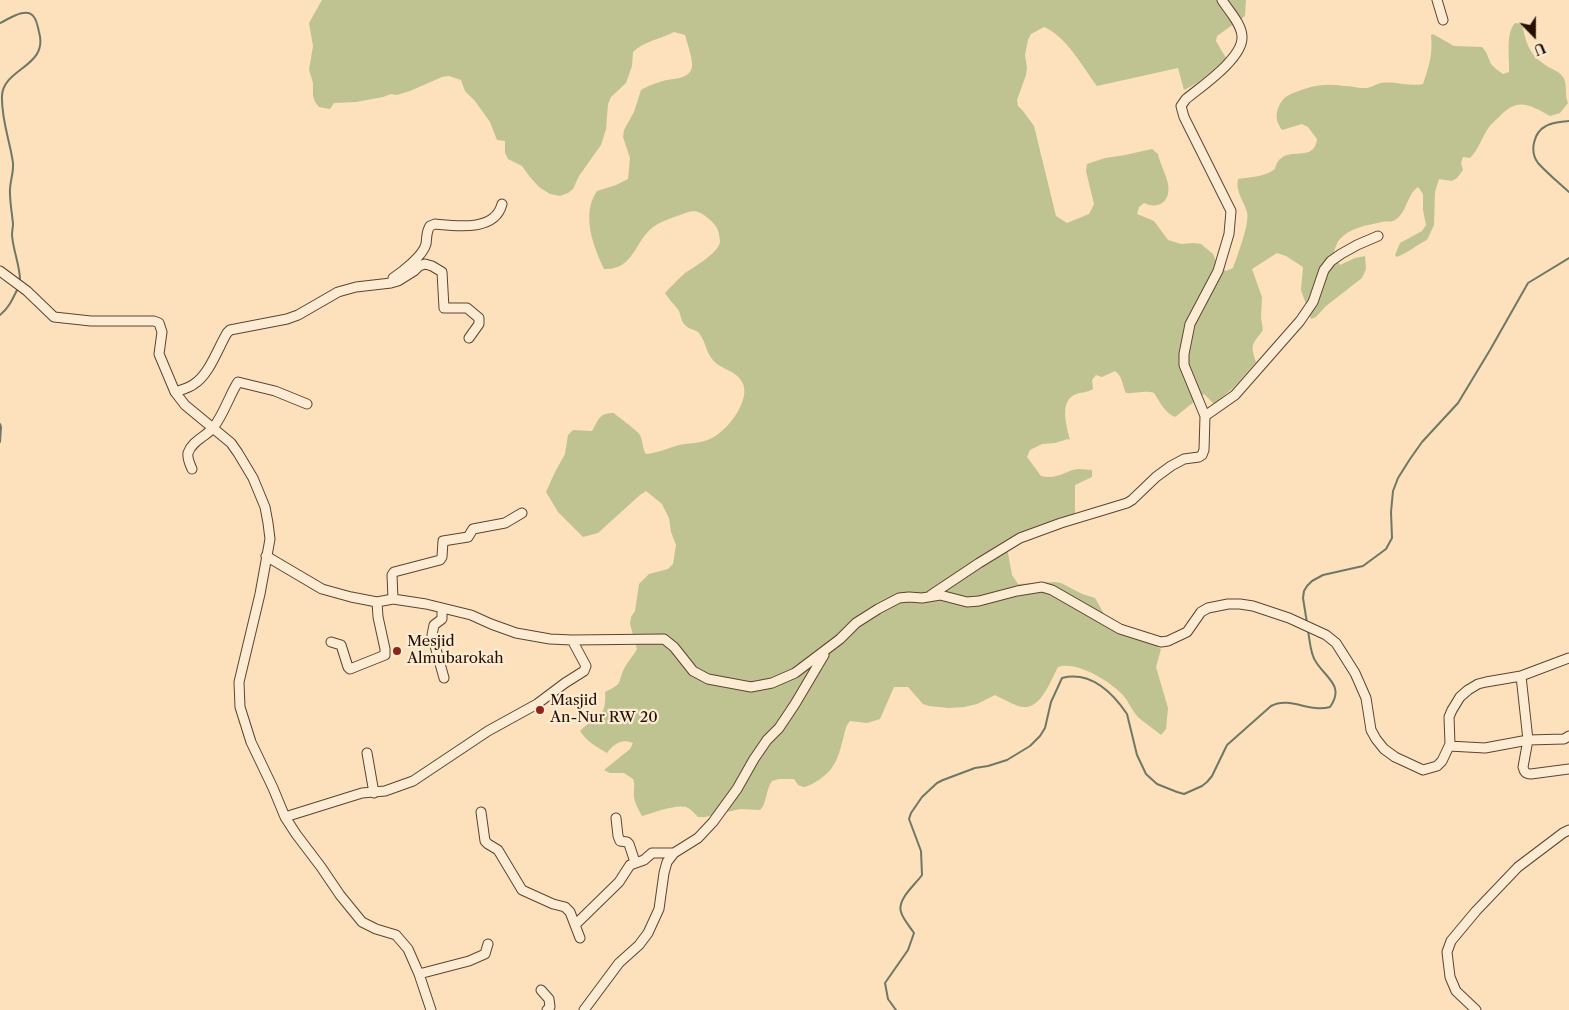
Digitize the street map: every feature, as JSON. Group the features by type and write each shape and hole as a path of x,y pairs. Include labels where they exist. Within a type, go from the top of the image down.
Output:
{"street":[{"path":"929,597 1020,538 1061,523 1127,503 1171,466 1184,459 1201,456 1204,450 1205,416 1184,365 1184,354 1190,324 1218,272 1229,234 1231,211 1184,117 1182,106 1186,99 1230,62 1242,43 1240,28 1222,0"},
{"path":"1437,0 1443,20"},
{"path":"384,284 407,268 422,250 426,243 430,226 435,224 470,226 479,224 495,218 502,204"},
{"path":"1205,416 1235,395 1300,321 1313,302 1324,270 1331,262 1356,245 1378,236"},
{"path":"175,392 192,386 200,380 230,330 287,319 338,292 356,287 398,281 419,266 425,264 441,271 444,308 467,308 480,321 469,338"},
{"path":"0,271 27,291 51,315 57,318 91,321 150,321 159,323 162,332 159,354 175,392 185,405 231,443 246,465 265,507 270,538 260,594 238,692 240,707 251,742 285,817 340,895 362,922 376,929 396,935 408,949 420,974 431,1010"},
{"path":"192,469 188,456 192,447 197,440 212,428 226,408 239,381 275,391 307,404"},
{"path":"393,599 392,575 394,572 440,560 442,557 443,541 468,537 472,530 505,523 522,514"},
{"path":"266,556 322,589 376,602 393,599 426,604 471,615 516,632 550,639 664,639 674,647 693,671 708,679 751,687 772,683 795,673 840,640 856,623 899,598 909,596 922,598 940,595 958,601 979,602 1017,591 1042,587 1052,590 1120,630 1161,642 1168,641 1187,632 1201,612 1208,608 1219,604 1253,606 1289,618 1336,643 1355,673 1366,698 1371,730 1376,739 1384,749 1395,757 1423,770 1437,766 1442,761 1449,746 1451,736 1450,717 1452,710 1460,697 1468,690 1478,684 1521,676 1569,658"},
{"path":"331,642 341,645 350,669 385,655 376,602"},
{"path":"442,609 442,619 434,625 432,636 444,678"},
{"path":"285,817 362,793 374,793 413,781 488,732 537,704 565,682 584,671 586,666 572,640"},
{"path":"584,1010 619,963 640,945 648,933 659,908 665,867 674,853 698,838 713,822 737,789 767,740 779,728 795,704 826,651"},
{"path":"1521,676 1528,740 1523,767 1526,773 1569,769"},
{"path":"1449,746 1485,748 1528,740 1564,738 1569,736"},
{"path":"368,753 374,793"},
{"path":"481,812 485,840 498,850 522,890 553,904 565,907 570,912 580,938"},
{"path":"616,818 620,841 628,843 635,862"},
{"path":"1476,1010 1456,991 1450,977 1447,952 1451,941 1476,911 1518,867 1569,830"},
{"path":"575,925 619,882 635,862 644,860 652,853 674,853"},
{"path":"420,974 475,959 485,954 488,944"},
{"path":"541,990 549,998 550,1007 547,1010"}],"green space":[{"path":"322,0 1246,0 1245,16 1217,36 1216,41 1226,58 1201,80 1184,90 1178,68 1097,86 1067,45 1044,27 1031,34 1028,40 1025,55 1026,75 1017,100 1018,106 1034,126 1056,216 1067,223 1089,214 1094,204 1086,171 1087,164 1105,158 1152,149 1158,154 1166,176 1168,195 1159,205 1144,203 1139,207 1137,214 1154,221 1168,240 1181,244 1201,244 1213,254 1217,264 1226,271 1233,268 1247,224 1247,212 1239,192 1238,179 1266,174 1275,169 1284,156 1304,153 1315,147 1317,139 1308,127 1302,124 1282,130 1278,124 1277,112 1279,106 1284,98 1291,94 1320,85 1366,88 1387,83 1423,84 1430,60 1431,35 1433,34 1454,46 1482,47 1491,64 1503,74 1509,72 1509,40 1515,23 1522,24 1532,53 1541,62 1563,77 1568,103 1560,113 1550,116 1524,105 1513,106 1506,110 1489,127 1470,158 1463,157 1461,163 1463,170 1457,178 1452,181 1439,179 1435,192 1434,225 1427,240 1397,257 1395,255 1400,243 1422,231 1426,225 1423,210 1423,194 1418,187 1411,195 1398,218 1393,221 1370,224 1343,236 1333,254 1340,265 1355,258 1365,256 1366,269 1362,278 1326,306 1316,317 1311,319 1301,290 1303,267 1286,256 1277,253 1252,269 1262,297 1261,318 1263,330 1253,345 1256,362 1233,388 1214,404 1204,394 1175,417 1165,410 1154,393 1126,393 1121,378 1115,371 1102,377 1096,375 1092,380 1093,389 1074,395 1069,399 1065,409 1070,440 1042,444 1030,450 1027,457 1041,476 1053,477 1079,469 1092,470 1092,477 1075,485 1075,515 1006,542 1012,575 1018,584 1061,583 1082,594 1095,598 1113,630 1151,643 1161,649 1156,667 1168,708 1166,729 1161,735 1139,718 1126,699 1113,686 1095,674 1075,667 1058,667 1041,698 1036,703 1024,707 995,695 977,704 964,707 929,706 923,704 908,687 894,687 880,719 867,723 850,721 846,727 835,763 828,773 812,784 804,787 798,785 794,779 772,781 760,810 740,809 698,817 682,806 642,816 634,798 633,779 624,773 610,773 604,770 630,749 633,743 625,741 618,743 607,753 589,741 580,731 602,712 605,692 620,682 622,672 637,649 630,624 631,617 635,611 639,584 649,574 668,569 673,564 676,545 671,532 669,518 662,504 646,491 598,533 583,537 558,512 546,492 565,454 568,435 573,430 592,431 598,420 605,414 614,413 638,433 646,454 712,438 731,421 744,397 744,389 739,378 712,359 698,332 684,323 679,311 665,293 684,274 715,251 720,242 717,227 703,214 695,211 686,213 653,227 628,260 614,268 604,269 590,230 590,210 592,200 597,191 628,179 630,158 623,137 624,130 634,112 641,90 667,80 681,78 691,71 692,59 685,35 674,32 647,43 633,52 632,66 626,83 611,97 608,104 606,129 601,145 579,176 573,189 560,196 550,194 539,187 522,166 508,159 505,153 505,141 497,140 490,122 475,101 465,91 461,80 449,76 442,77 397,95 391,94 356,102 334,103 330,109 319,107 313,96 313,83 309,70 313,46 309,23"}],"waterway":[{"path":"0,23 18,14 31,14 37,22 40,44 38,53 10,79 4,87 2,96 4,122 13,163 10,201 13,224 12,235 20,283"},
{"path":"1569,121 1546,126 1538,133 1533,148 1538,163 1569,192"},
{"path":"1307,623 1303,598 1307,586 1323,575 1363,566 1386,549 1392,538 1391,512 1393,491 1398,478 1422,442 1458,403 1528,283 1569,258"},
{"path":"0,315 8,306 18,288"},
{"path":"0,424 0,442"},
{"path":"896,1010 888,999 885,983 908,950 914,933 903,917 900,907 907,892 922,875 921,851 909,819 922,797 937,783 975,768 1007,760 1030,746 1045,728 1051,702 1062,678 1072,677 1091,681 1099,685 1114,698 1127,714 1137,755 1146,774 1157,784 1184,794 1207,782 1212,776 1227,745 1271,706 1285,703 1315,708 1330,707 1336,693 1335,688 1314,659 1308,631"}],"place":[{"name":"Mesjid Almubarokah","path":"397,651"},
{"name":"Masjid An-Nur RW 20","path":"540,710"}]}
